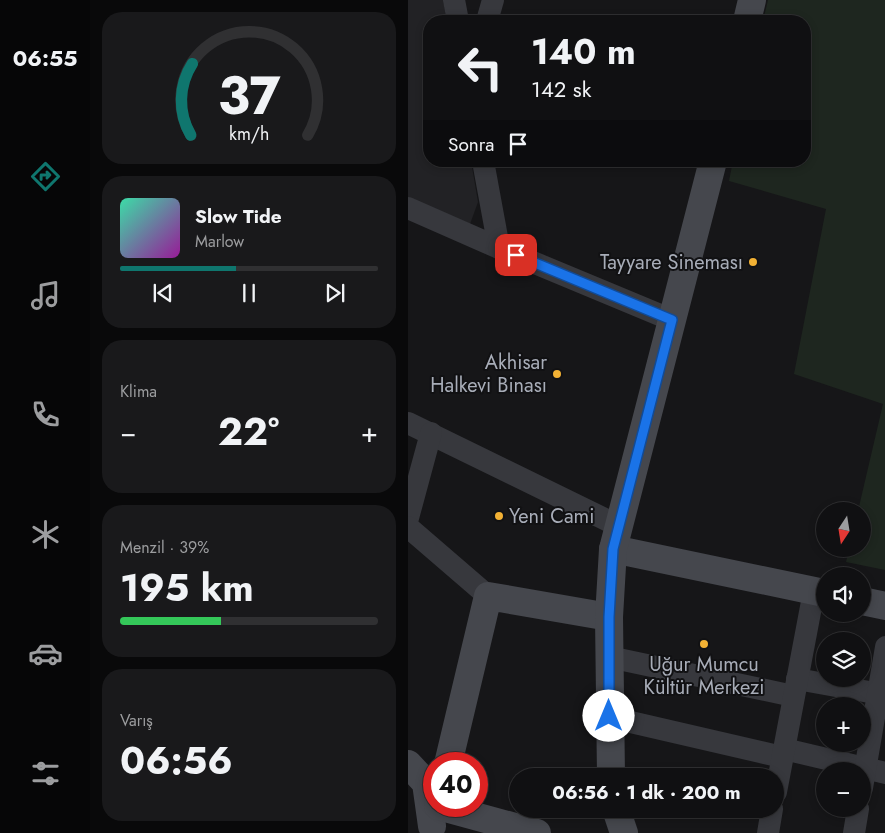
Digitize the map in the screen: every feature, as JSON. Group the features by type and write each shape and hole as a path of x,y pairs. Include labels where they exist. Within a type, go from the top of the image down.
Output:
{"street":[{"path":"454,0 457,15"},
{"path":"488,15 493,0"},
{"path":"748,15 752,0"},
{"path":"484,167 499,248"},
{"path":"611,768 609,617 616,538 710,167"},
{"path":"408,208 672,320"},
{"path":"408,423 431,434 616,538 816,591"},
{"path":"408,518 431,434"},
{"path":"408,527 488,596 609,617"},
{"path":"451,752 488,596"},
{"path":"780,768 791,687 816,602"},
{"path":"871,603 886,606"},
{"path":"871,776 886,647"},
{"path":"609,656 791,687 882,694"},
{"path":"609,716 817,762"},
{"path":"408,764 426,783 434,818 537,833"},
{"path":"854,833 857,817"},
{"path":"619,818 624,833"},
{"path":"768,833 770,818"}],"shaded area":[{"path":"408,0 443,0 446,15 423,15 423,167 472,167 478,202 470,224 408,197"},
{"path":"768,0 885,0 885,570 846,562 847,558 871,557 871,502 860,502 883,404 794,374 826,209 729,181 732,167 811,167 811,15 764,15"}],"place":[{"name":"Tayyare Sineması","path":"753,262"},
{"name":"Akhisar Halkevi Binası","path":"557,374"},
{"name":"Yeni Cami","path":"499,516"},
{"name":"Uğur Mumcu Kültür Merkezi","path":"704,644"}],"route":[{"path":"516,255 672,320 613,549 609,617 609,716"}]}
